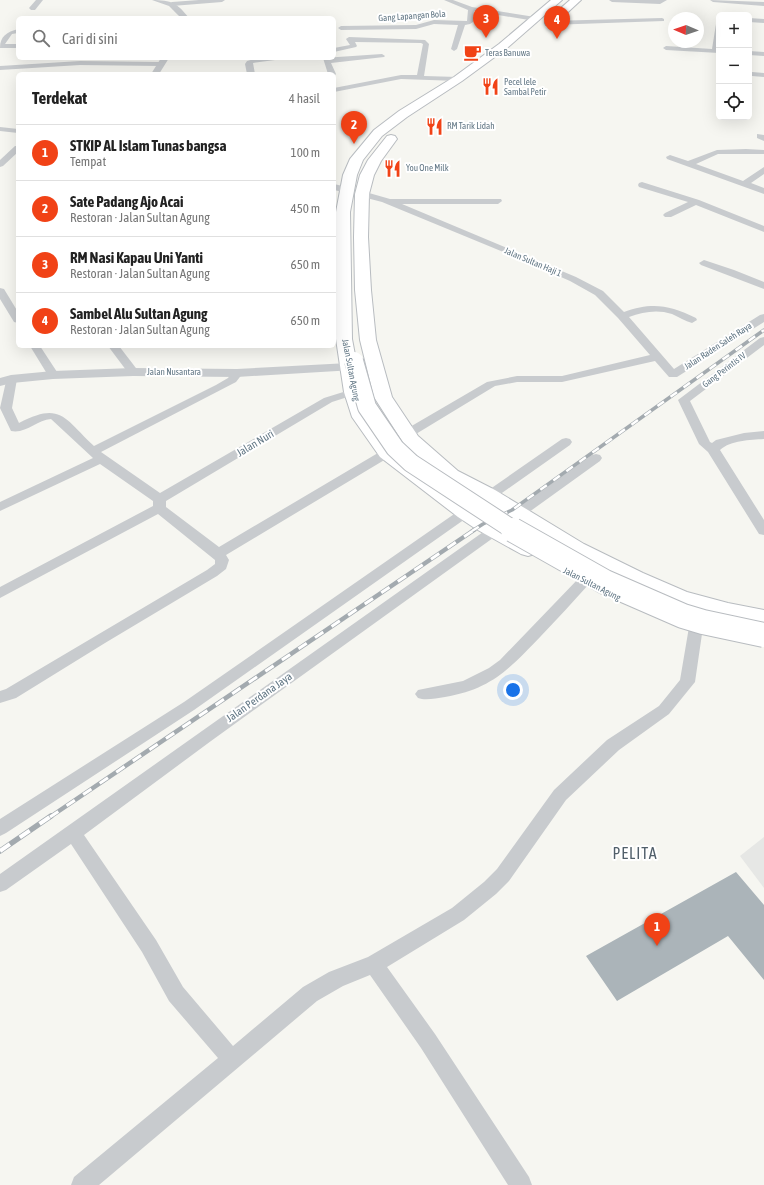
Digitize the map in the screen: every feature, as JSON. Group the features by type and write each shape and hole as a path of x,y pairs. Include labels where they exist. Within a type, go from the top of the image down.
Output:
{"main road":[{"name":"Jalan Sultan Agung","path":"348,191 367,175 380,151 388,141 512,49 535,19 557,0"},
{"path":"546,25 576,0"},
{"name":"Jalan Sultan Agung","path":"512,49 458,79 378,132 357,159 350,175 348,191 338,212 344,340 356,363 353,392 361,417 387,453 465,512 557,566 622,600 696,627 737,638 764,642"},
{"name":"Jalan Sultan Agung","path":"348,191 361,237 368,340 383,397 411,440 451,475 488,495 577,549 635,578 681,598 728,611 764,618"},
{"path":"368,340 363,346 356,363 367,407 395,448 411,464 519,534 606,582 683,616 703,622 764,635"},
{"path":"356,363 376,405 402,443 418,460 525,526 612,574 703,612 764,625"},
{"path":"557,566 577,549"}],"street":[{"path":"33,9 32,8 40,0"},
{"path":"156,0 172,4 222,0"},
{"path":"446,0 471,8 535,19"},
{"path":"612,0 660,2 664,0"},
{"path":"713,0 764,4"},
{"path":"172,4 183,16"},
{"path":"454,49 462,23 470,22 471,8"},
{"path":"546,25 662,20"},
{"path":"752,20 764,21"},
{"name":"Gang Lapangan Bola","path":"351,40 339,26 416,27 434,22 462,23"},
{"path":"2,32 10,33 16,32"},
{"path":"0,46 10,33"},
{"path":"336,50 352,48 354,46 351,40 424,41 426,44 420,77"},
{"path":"0,46 16,46"},
{"path":"666,48 716,51"},
{"path":"752,53 764,54"},
{"path":"336,59 382,56"},
{"path":"251,72 249,62 263,60"},
{"path":"326,60 331,72"},
{"path":"0,68 80,62 163,61"},
{"path":"156,72 163,61"},
{"path":"755,74 764,74"},
{"path":"336,90 393,78 420,77 458,79"},
{"path":"0,129 16,131"},
{"path":"1,163 16,150"},
{"path":"690,163 717,152 764,152"},
{"path":"670,157 764,191"},
{"path":"744,184 764,170"},
{"path":"642,185 696,202 764,229"},
{"name":"Jalan Sultan Haji 1","path":"348,191 385,200 573,279 599,293 622,316 673,375"},
{"path":"385,200 498,201"},
{"path":"668,215 696,202"},
{"path":"704,263 731,272 764,286"},
{"path":"0,291 16,317"},
{"path":"622,316 650,308 658,308 669,309 692,320"},
{"name":"Jalan Raden Saleh Raya","path":"673,375 764,316"},
{"name":"Gang Perintis IV","path":"713,449 705,444 684,400 764,340"},
{"path":"36,348 53,375"},
{"path":"115,348 133,372"},
{"path":"407,434 491,384 502,380 520,378 547,380 562,379 656,357"},
{"name":"Jalan Nusantara","path":"5,380 53,375 133,372 237,373 356,363"},
{"path":"0,507 97,456 220,387 232,380 237,373"},
{"path":"0,698 11,694 100,639 212,573 221,566 222,560 218,554 160,504 97,456 56,416 51,415 15,428 6,408 5,380"},
{"name":"Jalan Nuri","path":"0,593 160,504 328,400 353,392"},
{"path":"764,435 744,437 720,443 713,449 759,516 764,531"},
{"path":"0,828 189,706 488,495 566,442"},
{"path":"218,554 387,453"},
{"name":"Jalan Perdana Jaya","path":"0,884 73,833 205,736 495,530 520,514 596,458"},
{"path":"423,694 450,690 474,684 490,675 505,664 584,581"},
{"path":"82,1185 310,994 336,979 374,964 458,914 490,888 503,875 560,795 614,745 664,710 687,682 696,627"},
{"path":"73,833 149,946 176,994 232,1060"},
{"path":"374,964 428,1041 521,1185"}],"shaded area":[{"path":"764,837 764,888 740,856"}],"building":[{"path":"736,872 764,905 764,980 728,936 617,1001 586,956"}],"railway":[{"path":"472,531 512,510 764,330"},
{"path":"50,817 474,530"},
{"path":"0,851 51,816"}],"place":[{"name":"RM Nasi Kapau Uni Yanti","path":"486,38"},
{"name":"Sambel Alu Sultan Agung","path":"557,39"},
{"name":"Teras Banuwa","path":"472,53"},
{"name":"Pecel lele Sambal Petir","path":"491,87"},
{"name":"RM Tarik Lidah","path":"434,126"},
{"name":"Sate Padang Ajo Acai","path":"354,144"},
{"name":"You One Milk","path":"393,168"},
{"name":"STKIP AL Islam Tunas bangsa","path":"657,946"}],"district":[{"name":"PELITA","path":"635,853"}]}
